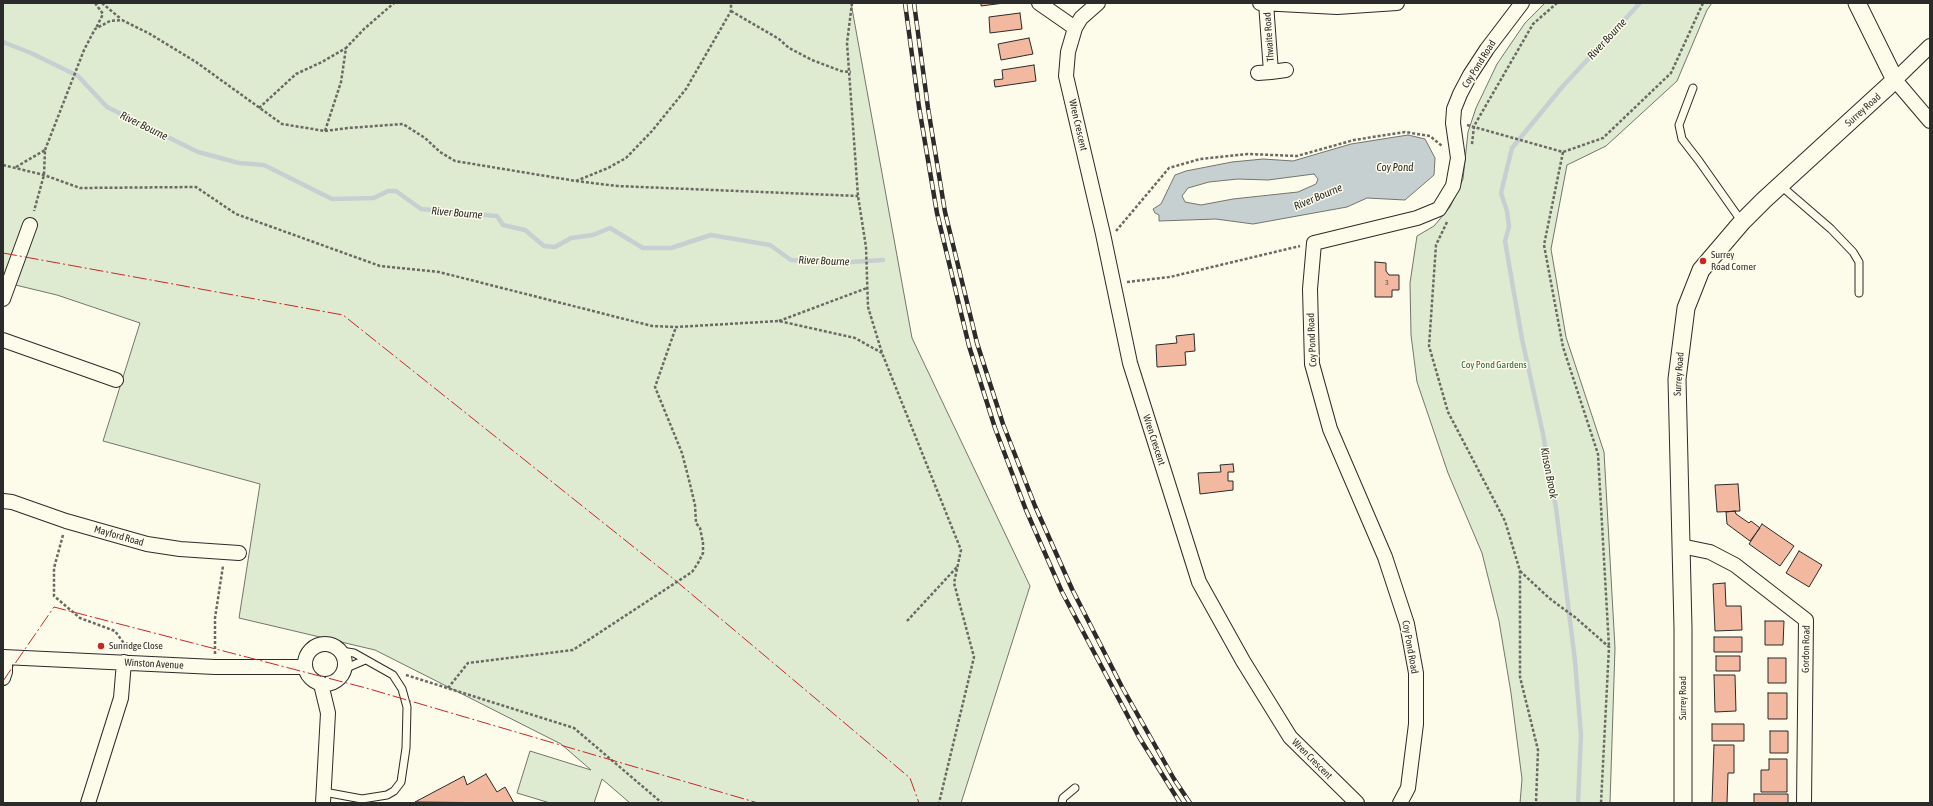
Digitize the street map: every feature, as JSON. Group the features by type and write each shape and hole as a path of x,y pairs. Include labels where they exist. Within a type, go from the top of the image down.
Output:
{"street":[{"path":"1039,3 1075,28 1081,18 1098,3"},
{"name":"Thwaite Road","path":"1260,3 1337,7 1397,3"},
{"name":"Coy Pond Road","path":"1400,803 1408,788 1416,724 1416,673 1407,624 1385,557 1330,429 1312,364 1310,289 1314,242 1417,218 1439,209 1452,186 1458,158 1453,123 1454,109 1460,94 1470,75 1487,49 1522,3"},
{"path":"1857,3 1895,80 1930,121"},
{"name":"Thwaite Road","path":"1266,4 1265,72 1286,70"},
{"name":"Wren Crescent","path":"1075,28 1068,52 1066,76 1104,234 1130,363 1199,582 1242,661 1290,737 1357,803"},
{"name":"Surrey Road","path":"1683,803 1683,628 1677,379 1686,308 1701,270 1742,222 1930,46"},
{"path":"3,299 30,225"},
{"path":"3,340 116,380"},
{"name":"Mayford Road","path":"3,501 12,502 66,521 147,544 180,549 232,552"},
{"name":"Gordon Road","path":"1681,546 1710,552 1735,564 1806,620 1804,803"},
{"path":"330,644 341,651 345,663 344,669 338,679 328,684 322,684 310,678 305,667 307,654 317,645 330,644"},
{"path":"3,678 5,672 4,657"},
{"name":"Winston Avenue","path":"4,657 215,667 305,667"},
{"path":"88,803 121,698 124,662"},
{"path":"322,684 328,713 324,798"}],"lane":[{"path":"1693,88 1679,125 1682,139 1742,222"},
{"path":"1780,185 1831,229 1853,252 1859,262 1859,293"},
{"path":"324,798 374,798 387,795 394,791 401,782 406,748 407,707 402,689 393,674 354,653 341,651"},
{"path":"344,669 365,660"},
{"path":"1062,803 1063,798 1075,788"}],"path":[{"path":"30,225 44,175 45,150 77,67 103,14 95,3"},
{"path":"102,3 122,20 150,34 196,62 282,124 325,131 403,124 425,138 440,152 455,161 576,181 618,186 858,196"},
{"path":"259,108 296,74 322,62 346,48 364,29 394,3"},
{"path":"576,181 608,168 626,158 640,144 686,89 731,11 731,3"},
{"path":"852,3 847,43 851,72 858,196 866,247 868,307 882,353 960,550 954,583 974,657 939,803"},
{"path":"1471,148 1474,126 1533,24 1557,3"},
{"path":"1474,126 1534,145 1563,152 1602,138 1671,73 1703,3"},
{"path":"731,11 779,39 789,48 812,60 841,71 851,72"},
{"path":"95,29 110,21 122,20"},
{"path":"325,131 341,82 346,48"},
{"path":"1115,233 1169,168 1200,159 1248,154 1297,156 1354,140 1405,132 1430,136 1458,158"},
{"path":"16,167 45,150"},
{"path":"1563,152 1544,245 1563,347 1598,454 1609,647 1601,803"},
{"path":"3,165 44,175 80,188 196,187 236,214 380,266 439,272 652,326 676,327 779,321 855,338 882,353"},
{"path":"1448,218 1436,245 1429,346 1448,412 1505,521 1520,571 1520,677 1538,750 1536,803"},
{"path":"1113,283 1170,277 1314,242"},
{"path":"779,321 867,288"},
{"path":"448,688 468,663 573,650 692,572 698,563 703,553 703,543 700,528 696,523 695,505 689,480 682,453 655,387 676,327"},
{"path":"66,521 54,568 54,596 80,618 115,631 139,663"},
{"path":"215,667 215,618 232,552"},
{"path":"907,621 957,567"},
{"path":"1520,571 1549,598 1576,618 1609,647"},
{"path":"382,667 574,728 662,803"}],"green space":[{"path":"3,3 851,3 912,338 1030,586 961,803 630,803 602,779 594,803 550,803 517,793 530,751 591,770 561,744 375,650 239,618 260,484 103,441 140,323 57,295 3,282"},
{"name":"Coy Pond Gardens","path":"1545,3 1712,3 1707,10 1677,81 1606,146 1567,165 1551,249 1566,337 1604,452 1615,648 1610,803 1520,803 1522,779 1511,693 1499,621 1482,553 1448,473 1417,382 1411,335 1410,283 1417,236 1434,226 1450,207 1463,179 1468,132 1476,108 1497,64 1525,23"}],"water":[{"name":"Coy Pond","path":"1408,135 1425,139 1435,158 1434,175 1405,200 1367,198 1347,207 1253,224 1216,219 1159,221 1159,215 1155,213 1153,209 1161,204 1175,175 1186,171 1232,162 1263,159 1293,161 1351,144","holes":["1314,174 1318,179 1316,184 1298,192 1233,199 1201,205 1185,202 1182,196 1188,188 1209,182 1238,179 1268,180"]}],"building":[{"path":"981,3 1004,3 981,6"},
{"path":"1020,13 1022,29 990,33 989,17"},
{"path":"1029,38 1033,54 1001,60 998,44"},
{"path":"1034,65 1036,81 995,87 994,80 1003,79 1002,70"},
{"path":"1375,262 1386,263 1386,271 1389,275 1399,275 1399,290 1392,290 1392,297 1375,297"},
{"path":"1194,334 1195,351 1185,352 1186,365 1157,367 1156,345 1177,343 1176,336"},
{"path":"1233,464 1234,472 1228,472 1228,481 1233,481 1233,490 1200,494 1198,473 1221,472 1220,465"},
{"path":"1738,484 1740,511 1717,512 1715,485"},
{"path":"1735,511 1736,514 1749,523 1751,521 1760,528 1750,541 1727,524 1726,512"},
{"path":"1762,524 1794,546 1780,566 1749,544"},
{"path":"1799,551 1822,565 1809,587 1786,573"},
{"path":"1725,583 1726,606 1741,606 1742,630 1715,631 1713,584"},
{"path":"1765,621 1784,621 1783,645 1765,645"},
{"path":"1714,637 1742,637 1742,652 1714,652"},
{"path":"1716,656 1740,656 1740,671 1716,671"},
{"path":"1768,658 1786,658 1786,683 1768,683"},
{"path":"1714,675 1735,675 1736,711 1715,712"},
{"path":"1768,693 1787,693 1787,719 1768,719"},
{"path":"1712,724 1744,724 1744,741 1712,741"},
{"path":"1770,731 1788,731 1788,753 1770,753"},
{"path":"1714,745 1734,745 1734,773 1728,773 1727,803 1712,803"},
{"path":"1769,759 1787,759 1787,792 1761,792 1761,770 1769,770"},
{"path":"486,774 497,792 505,787 514,803 415,802 464,776 467,785"},
{"path":"1754,794 1788,794 1788,803 1754,803"}],"waterway":[{"name":"Kinson Brook","path":"1578,803 1581,735 1575,661 1556,508 1543,434 1522,339 1505,241 1509,227 1507,211 1501,193 1512,148 1563,86 1640,3"},
{"name":"River Bourne","path":"3,42 31,53 78,76 107,107 198,152 239,163 264,165 332,199 374,198 388,191 396,191 421,209 497,216 503,225 525,230 544,246 555,247 571,238 593,235 610,228 643,248 671,248 711,235 770,245 791,260 835,263 883,260"}],"railway":[{"path":"905,3 919,107 937,213 969,346 995,428 1026,510 1062,592 1139,737 1180,803"},
{"path":"914,3 928,108 945,212 977,343 1003,424 1035,506 1072,589 1122,687 1174,779 1190,803"}],"power":[{"path":"3,253 343,315 670,576 910,778 919,803"},
{"path":"3,681 54,607 366,688 758,803"}],"place":[{"name":"Surrey Road Corner","path":"1703,261"},
{"name":"Sunridge Close","path":"101,646"}]}
